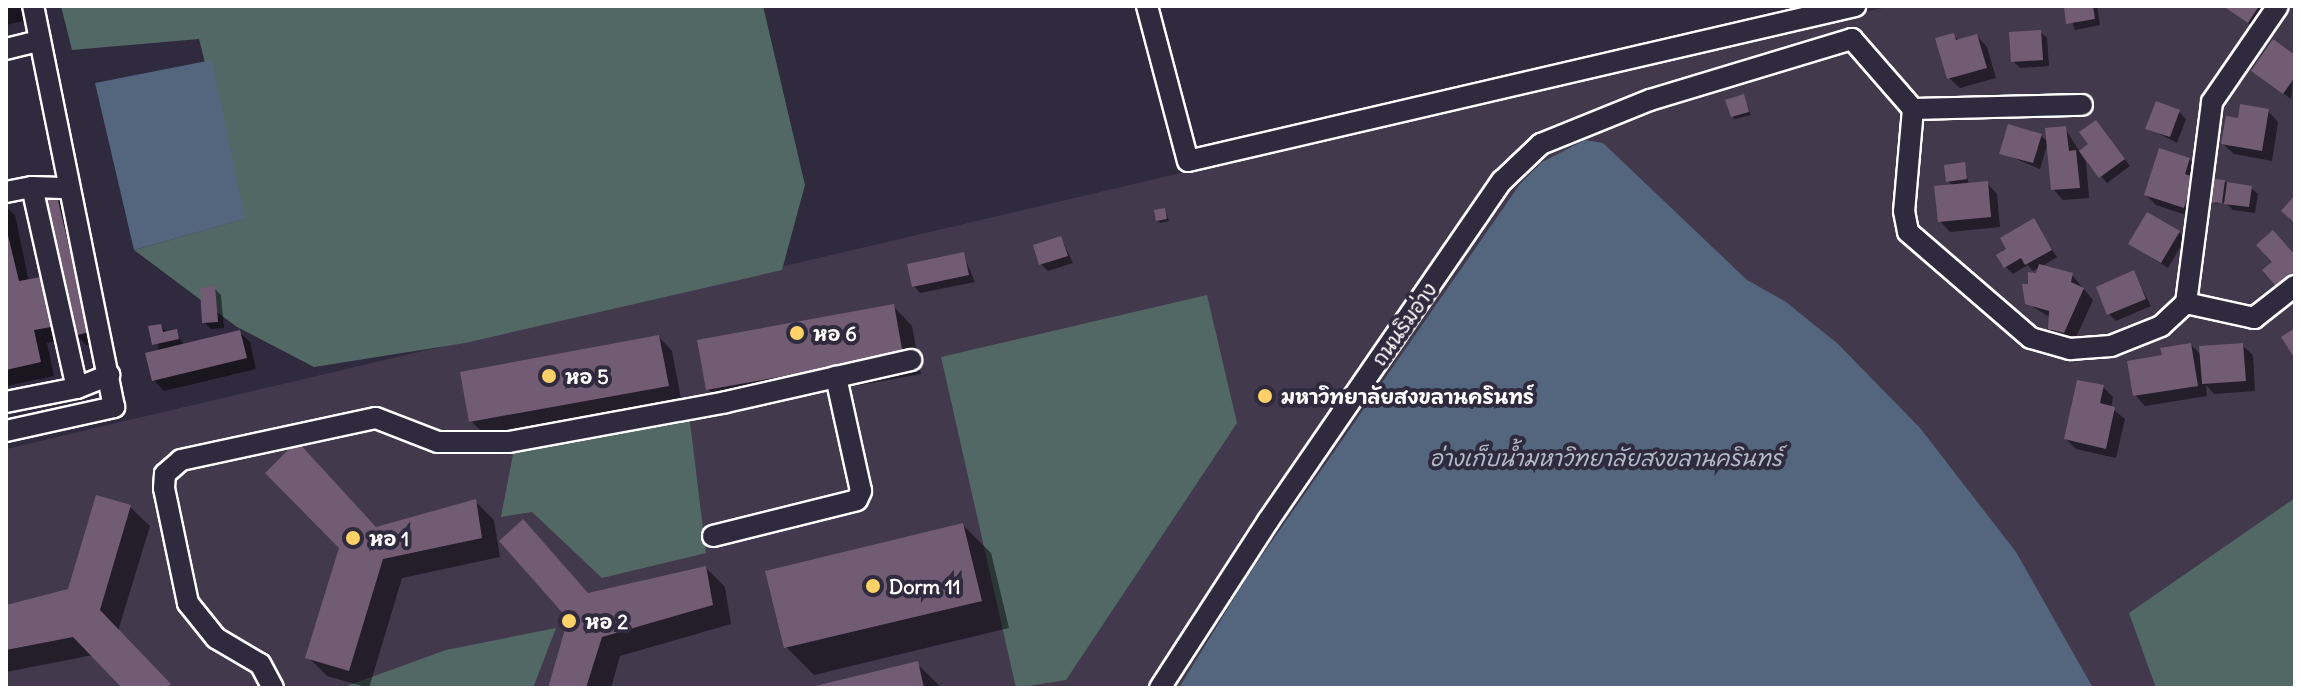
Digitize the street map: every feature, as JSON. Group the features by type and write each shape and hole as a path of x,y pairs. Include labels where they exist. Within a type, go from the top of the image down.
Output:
{"street":[{"path":"6,431 114,407 110,375 33,6"},
{"path":"1147,6 1188,161 1855,6"},
{"path":"2082,105 1913,109 1905,228 2031,338 2070,349 2111,346 2161,326 2186,303 2212,102 2278,6"},
{"name":"ถนนริมอ่าง","path":"1160,688 1268,521 1502,181 1531,150 1601,117 1849,39 1913,109"},
{"path":"6,49 39,41"},
{"path":"6,192 32,187 69,188"},
{"path":"32,187 77,388"},
{"path":"2186,303 2254,318 2295,286"},
{"path":"273,688 260,664 216,638 188,603 164,488 165,474 181,460 376,418 438,442 509,442 911,360"},
{"path":"6,402 77,388 110,375"},
{"path":"713,536 857,500 861,491 836,377"}],"shaded area":[{"name":"มหาวิทยาลัยสงขลานครินทร์","path":"1891,6 2295,6 2295,688 6,688 6,449"}],"green space":[{"path":"61,6 763,6 805,185 782,270 465,343 314,367 237,327 134,250 244,219 199,39 72,50"},
{"path":"1207,295 1237,423 1066,680 1016,688 941,357"},
{"path":"689,414 706,553 602,578 532,512 501,517 514,449"},
{"path":"2295,498 2295,688 2156,688 2129,613"},
{"path":"556,628 533,688 341,688 446,650"}],"water":[{"path":"212,60 245,219 134,250 95,83"},
{"name":"อ่างเก็บน้ำมหาวิทยาลัยสงขลานครินทร์","path":"1585,140 1603,143 1747,280 1786,302 1838,344 1920,428 2016,552 2093,688 1179,688 1247,577 1520,184 1542,162"}],"building":[{"path":"2064,6 2093,6 2095,19 2066,24"},
{"path":"2223,6 2259,6 2248,23"},
{"path":"2041,30 2043,60 2011,62 2009,32"},
{"path":"1954,33 1956,40 1977,34 1987,68 1947,79 1935,38"},
{"path":"2273,39 2295,55 2295,77 2283,94 2251,71"},
{"path":"1744,94 1749,112 1731,117 1725,100"},
{"path":"2156,101 2180,110 2170,137 2145,129"},
{"path":"2240,104 2269,109 2262,151 2221,144 2226,116 2238,118"},
{"path":"2096,120 2125,159 2099,178 2079,151 2088,144 2079,132"},
{"path":"2008,124 2042,134 2033,163 1999,154"},
{"path":"2066,126 2069,151 2076,150 2080,188 2051,190 2045,128"},
{"path":"2159,148 2190,158 2185,174 2194,177 2184,208 2144,195"},
{"path":"1965,162 1967,179 1946,182 1944,165"},
{"path":"2212,179 2225,180 2222,203 2210,202"},
{"path":"1988,181 1991,217 1938,222 1934,186"},
{"path":"2227,182 2252,186 2249,207 2224,204"},
{"path":"2295,195 2295,223 2281,211"},
{"path":"57,196 89,332 74,336 42,200"},
{"path":"1165,208 1167,219 1156,221 1154,210"},
{"path":"2147,212 2180,231 2161,263 2128,244"},
{"path":"2034,218 2052,250 2025,265 2021,258 2004,268 1996,255 2006,249 2000,238"},
{"path":"6,227 19,281 41,277 51,327 34,330 41,362 6,370"},
{"path":"2273,230 2295,255 2295,280 2281,292 2262,270 2272,262 2256,245"},
{"path":"1061,236 1068,256 1039,265 1033,245"},
{"path":"964,252 969,275 912,287 907,264"},
{"path":"2039,264 2073,273 2071,282 2084,288 2064,333 2048,329 2049,311 2025,304 2022,284 2028,284 2028,272 2036,273"},
{"path":"2134,270 2146,299 2107,315 2096,287"},
{"path":"215,286 218,322 202,323 200,288"},
{"path":"894,304 903,355 706,390 697,340"},
{"path":"161,324 163,332 177,329 179,339 152,345 148,326"},
{"path":"2295,328 2295,359 2281,337"},
{"path":"240,330 247,358 152,381 145,353"},
{"path":"659,335 669,386 469,422 460,372"},
{"path":"2191,343 2198,386 2133,396 2127,361 2162,355 2160,348"},
{"path":"2243,343 2246,381 2202,384 2199,346"},
{"path":"2077,380 2104,385 2100,403 2115,407 2106,449 2064,439"},
{"path":"297,441 376,527 476,499 482,538 383,559 349,671 305,658 339,548 265,473"},
{"path":"96,495 131,505 100,610 171,684 168,688 122,688 73,637 6,650 6,605 68,589"},
{"path":"523,519 588,593 706,566 713,605 602,637 586,688 548,688 568,619 499,541"},
{"name":"Dorm 11","path":"963,523 982,601 784,648 765,571"},
{"path":"918,661 924,688 811,687"}],"place":[{"name":"หอ 6","path":"797,333"},
{"name":"หอ 5","path":"549,376"},
{"name":"มหาวิทยาลัยสงขลานครินทร์","path":"1265,396"},
{"name":"หอ 1","path":"353,538"},
{"name":"Dorm 11","path":"873,586"},
{"name":"หอ 2","path":"569,621"}]}
